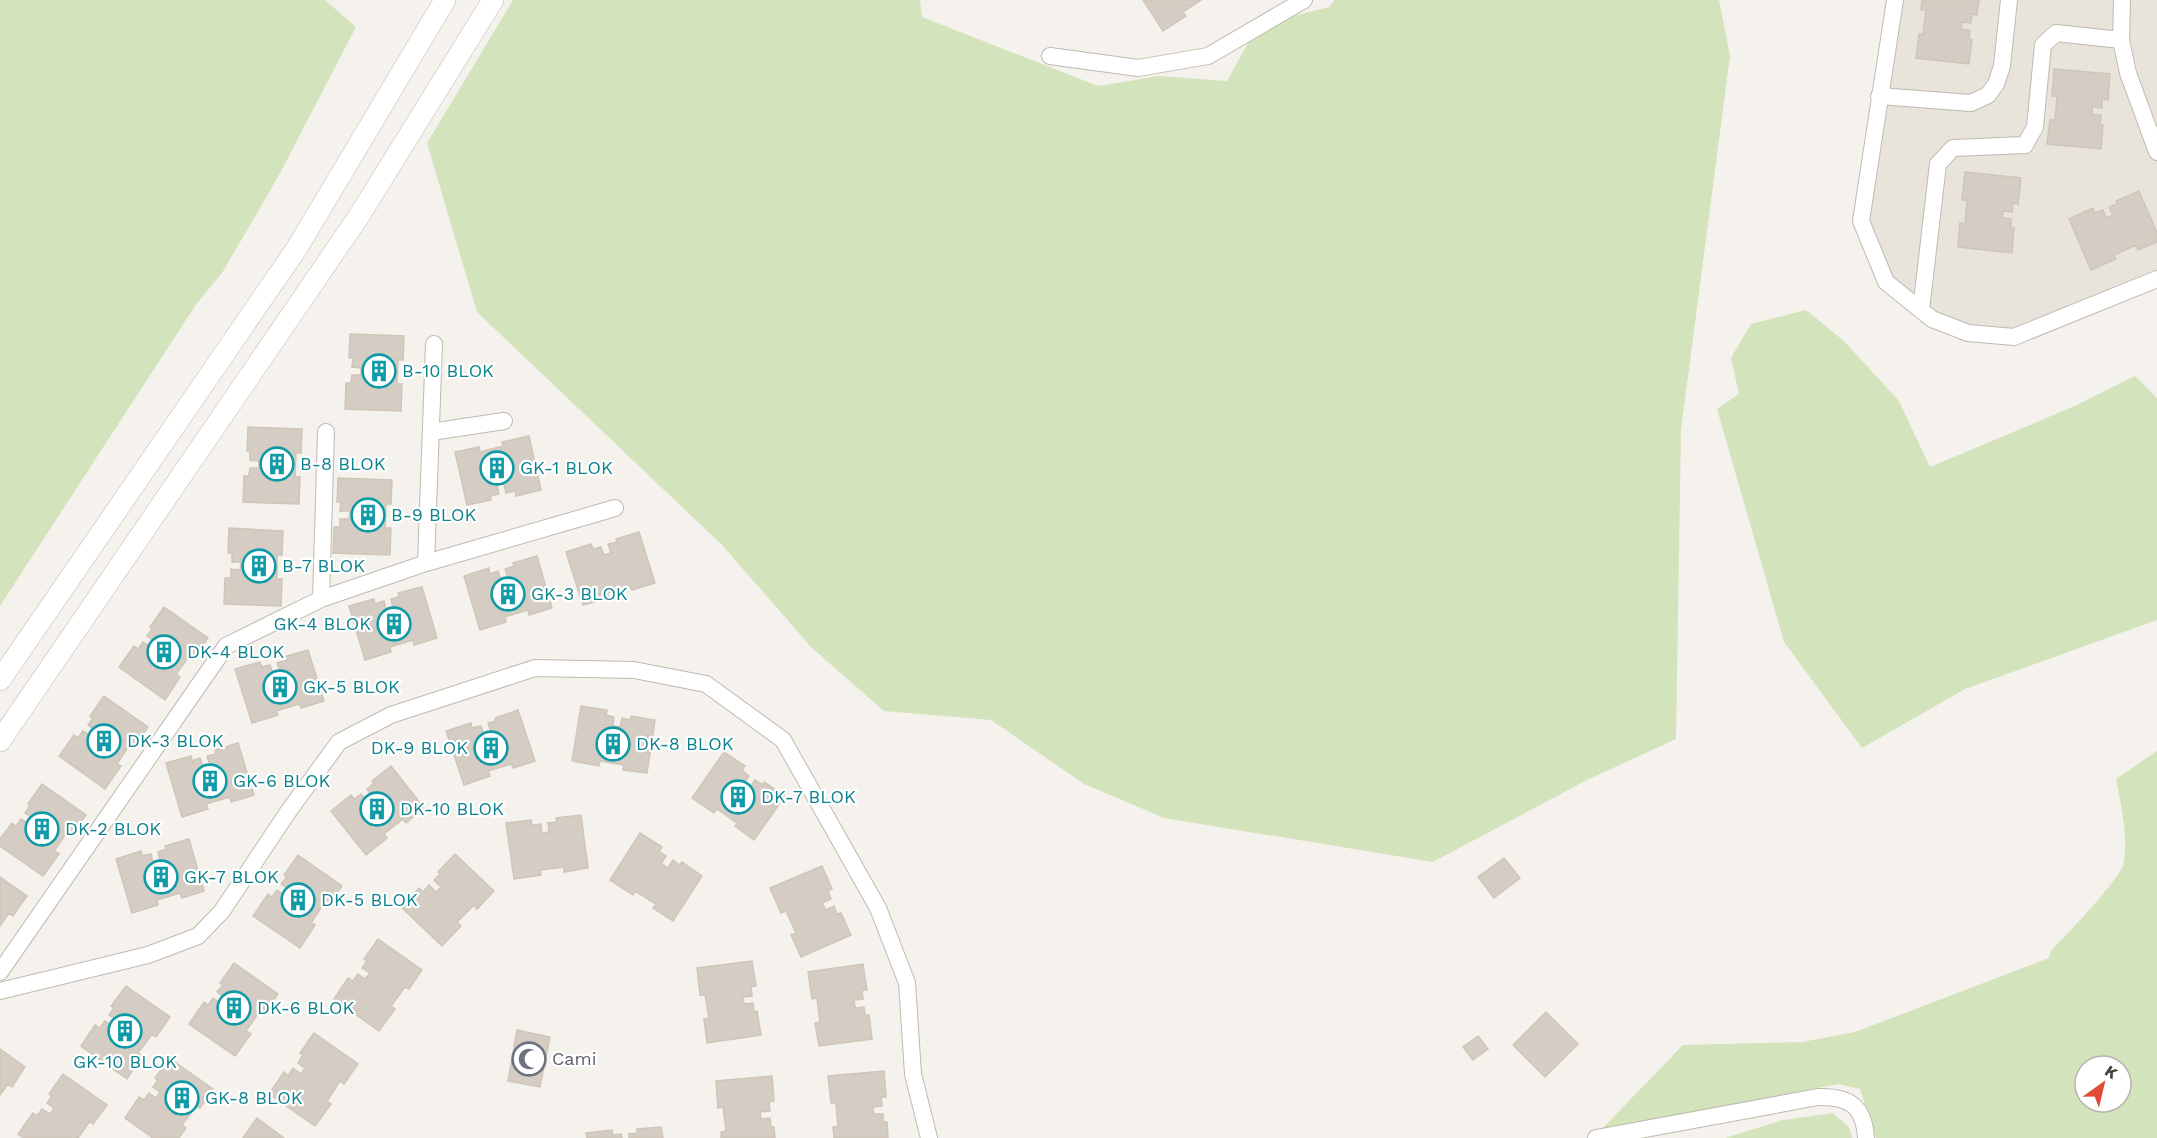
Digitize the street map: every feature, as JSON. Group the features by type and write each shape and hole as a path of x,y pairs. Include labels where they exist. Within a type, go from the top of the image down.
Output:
{"street":[{"path":"0,680 297,248 445,0"},
{"path":"0,741 359,216 493,0"},
{"path":"1050,56 1138,68 1208,56 1304,0"},
{"path":"1895,0 1861,221 1886,282 1932,319 1968,333 2014,337 2157,279"},
{"path":"1879,96 1971,103 1988,95 1996,84 2002,66 2009,0"},
{"path":"2122,0 2121,40 2128,73 2157,152"},
{"path":"1921,310 1938,164 1953,148 2025,145 2035,127 2043,45 2056,33 2121,40"},
{"path":"426,563 434,344"},
{"path":"431,432 504,421"},
{"path":"321,598 326,432"},
{"path":"0,972 226,646 321,598 426,563 615,508"},
{"path":"0,992 148,955 198,936 222,911 288,812 339,742 391,715 535,668 634,670 706,684 783,740 878,908 907,983 913,1074 928,1138"},
{"path":"1600,1137 1834,1096 1845,1100 1861,1114 1866,1138"}],"shaded area":[{"path":"1895,0 2157,0 2157,279 2014,337 1968,333 1886,282 1861,221"}],"green space":[{"path":"0,0 325,0 356,27 278,177 222,273 197,303 0,606"},
{"path":"513,0 920,0 922,17 1098,86 1159,76 1227,81 1258,25 1329,7 1335,0 1719,0 1730,56 1681,430 1676,739 1587,780 1433,862 1164,818 1084,784 991,720 884,711 812,648 722,545 477,312 427,143"},
{"path":"1806,310 1844,341 1899,401 1930,467 2075,406 2135,376 2157,398 2157,620 1965,689 1862,748 1784,642 1717,409 1739,394 1731,358 1751,324"},
{"path":"2157,751 2157,1138 1876,1138 1860,1089 1838,1084 1597,1134 1683,1045 1802,1042 1855,1032 2049,958 2051,951 2092,907 2121,870 2125,852 2122,810 2116,779"},
{"path":"1833,1113 1849,1127 1852,1138 1725,1138 1783,1120"}],"building":[{"path":"1143,0 1201,0 1183,12 1186,16 1163,31"},
{"path":"1922,0 1979,0 1977,15 1972,14 1971,23 1962,22 1961,29 1970,30 1969,39 1972,40 1969,64 1916,58 1919,34 1923,34 1926,10 1921,10"},
{"path":"2054,69 2110,74 2108,100 2102,99 2102,108 2092,107 2092,115 2101,115 2100,124 2103,125 2101,149 2047,144 2050,120 2055,120 2057,96 2052,96"},
{"path":"1965,172 2021,178 2018,204 2013,203 2012,212 2003,211 2002,218 2011,219 2011,228 2014,228 2012,253 1958,247 1960,223 1965,224 1967,200 1962,200"},
{"path":"2139,191 2157,233 2157,242 2138,250 2136,245 2114,255 2116,259 2091,270 2069,219 2093,208 2095,213 2103,210 2106,218 2113,215 2109,207 2118,204 2116,201"},
{"name":"B-10 BLOK","path":"350,334 404,336 403,360 398,360 397,384 402,384 401,411 345,409 346,383 351,383 352,375 361,375 361,368 352,367 353,358 349,358"},
{"name":"B-8 BLOK","path":"248,427 302,429 301,453 296,453 295,477 300,477 299,504 243,502 244,476 249,476 250,468 259,468 259,461 250,460 250,452 247,451"},
{"name":"GK-1 BLOK","path":"529,436 541,490 516,496 515,491 506,493 504,484 497,485 499,494 490,496 491,500 467,505 455,452 479,447 480,452 503,446 502,442"},
{"name":"B-9 BLOK","path":"338,478 392,480 391,504 386,504 385,528 391,528 390,555 333,553 334,527 340,527 340,519 349,519 350,511 340,511 341,502 337,502"},
{"name":"B-7 BLOK","path":"229,528 283,531 282,555 277,555 277,579 282,579 281,606 224,604 225,578 231,578 231,569 240,570 241,562 232,562 232,553 228,553"},
{"path":"639,532 655,583 632,590 630,586 607,593 609,598 583,605 566,552 591,544 593,549 601,547 604,555 611,553 608,544"},
{"name":"GK-3 BLOK","path":"537,556 552,608 529,615 528,610 505,617 506,622 480,630 464,576 489,568 490,574 498,571 501,580 508,578 505,569 514,566 513,563"},
{"name":"GK-4 BLOK","path":"422,587 437,638 414,645 413,640 390,647 391,652 365,660 349,606 374,599 375,604 384,601 386,610 393,608 391,599 399,597 398,593"},
{"name":"DK-4 BLOK","path":"164,607 208,638 194,658 190,655 176,674 180,677 165,700 119,667 134,646 138,649 143,642 151,647 155,641 147,636 152,629 150,627"},
{"name":"GK-5 BLOK","path":"308,650 324,701 301,708 299,704 276,711 278,715 252,723 235,669 260,662 262,667 270,665 273,674 280,671 277,663 286,660 284,657"},
{"name":"DK-3 BLOK","path":"104,696 148,727 134,747 130,744 117,764 121,766 105,789 59,756 74,735 78,738 83,731 91,736 95,730 88,725 93,718 90,716"},
{"name":"DK-8 BLOK","path":"581,706 607,710 606,715 614,717 613,726 620,727 622,718 630,720 631,716 655,720 647,773 623,770 624,765 600,761 599,766 572,761"},
{"name":"DK-9 BLOK","path":"518,710 535,761 513,768 511,764 488,771 490,776 464,785 446,731 471,723 472,728 481,726 484,735 491,732 488,723 496,721 495,718"},
{"name":"GK-6 BLOK","path":"238,743 254,795 231,802 230,797 206,804 208,809 182,817 166,763 191,756 192,761 200,758 203,767 210,765 207,756 216,754 215,750"},
{"name":"DK-7 BLOK","path":"724,752 745,766 742,770 749,776 744,783 750,787 755,780 763,785 764,782 785,796 754,840 735,826 737,823 717,809 714,813 692,798"},
{"name":"DK-10 BLOK","path":"391,766 424,808 406,823 403,819 384,834 387,838 366,855 331,811 351,795 354,799 361,794 367,801 372,796 367,789 374,783 372,781"},
{"name":"DK-2 BLOK","path":"42,784 86,815 72,834 68,831 54,851 59,854 43,876 0,846 0,839 12,823 16,826 21,819 29,824 33,818 25,813 30,806 28,804"},
{"path":"581,815 588,868 564,872 564,867 540,870 541,875 514,879 506,823 531,820 532,825 541,824 542,833 549,832 548,823 557,822 556,818"},
{"path":"640,833 662,847 659,852 666,856 661,864 668,868 673,860 680,865 682,862 702,876 673,921 653,908 656,904 635,891 633,895 610,880"},
{"name":"GK-7 BLOK","path":"189,839 204,891 182,898 180,893 157,900 158,905 132,913 116,859 141,851 142,856 151,854 153,863 160,861 158,852 166,849 165,846"},
{"path":"455,854 494,891 477,909 474,905 457,922 461,926 442,946 401,907 419,888 423,892 429,885 436,892 441,887 434,880 440,874 438,872"},
{"name":"DK-5 BLOK","path":"298,855 342,886 328,905 324,903 311,923 315,925 300,948 253,916 268,894 272,897 277,890 285,896 289,889 281,884 287,877 284,875"},
{"path":"1504,858 1520,878 1494,898 1478,877"},
{"path":"822,866 832,889 828,891 831,899 822,903 826,910 834,906 837,914 841,913 851,935 801,957 791,935 796,933 786,911 781,913 770,888"},
{"path":"0,877 27,896 13,916 9,913 0,926"},
{"path":"378,939 422,970 409,989 405,987 391,1006 395,1009 379,1031 334,999 348,978 353,981 358,974 365,979 370,973 362,968 367,961 364,959"},
{"path":"752,961 756,986 751,987 752,996 743,997 744,1004 753,1003 754,1012 757,1011 761,1035 707,1043 704,1019 709,1018 705,995 700,995 697,968"},
{"name":"DK-6 BLOK","path":"234,963 278,994 264,1014 260,1011 246,1031 251,1034 235,1056 189,1024 204,1002 208,1005 213,998 221,1004 225,998 217,992 223,985 220,983"},
{"path":"863,964 867,990 862,990 863,999 854,1000 855,1008 864,1007 865,1015 869,1015 872,1039 819,1046 815,1023 820,1022 817,998 812,999 808,972"},
{"name":"GK-10 BLOK","path":"126,986 170,1017 156,1037 152,1034 138,1053 142,1056 127,1079 81,1046 95,1025 100,1028 105,1021 112,1026 117,1020 109,1015 114,1008 111,1006"},
{"path":"1546,1012 1578,1044 1545,1077 1513,1045"},
{"name":"Cami","path":"517,1030 550,1037 540,1087 508,1081"},
{"path":"314,1033 358,1064 344,1084 340,1081 327,1101 331,1104 315,1126 269,1094 284,1072 288,1076 293,1068 301,1074 305,1068 298,1063 303,1055 300,1053"},
{"path":"1478,1036 1488,1049 1473,1060 1463,1047"},
{"path":"0,1049 25,1067 12,1087 8,1084 0,1095"},
{"name":"GK-8 BLOK","path":"169,1058 213,1089 200,1108 196,1106 182,1125 186,1128 179,1138 153,1138 125,1118 139,1097 144,1100 149,1093 156,1098 160,1092 153,1087 158,1080 155,1078"},
{"path":"884,1071 886,1097 881,1097 882,1106 873,1107 874,1114 883,1114 883,1122 887,1122 888,1138 834,1138 833,1127 838,1127 836,1103 831,1103 828,1076"},
{"path":"63,1074 107,1105 93,1124 90,1121 78,1138 24,1138 18,1134 33,1113 37,1116 42,1109 50,1114 54,1108 47,1103 52,1096 49,1094"},
{"path":"772,1076 774,1101 769,1102 770,1111 760,1112 761,1119 770,1118 775,1138 721,1138 721,1132 726,1131 723,1107 718,1108 716,1081"},
{"path":"257,1118 284,1138 243,1138"},
{"path":"661,1127 663,1138 629,1138 629,1134 637,1133 637,1129"},
{"path":"612,1130 613,1135 621,1134 622,1138 587,1138 586,1133"}],"place":[{"name":"B-10 BLOK","path":"379,371"},
{"name":"B-8 BLOK","path":"277,464"},
{"name":"GK-1 BLOK","path":"497,468"},
{"name":"B-9 BLOK","path":"368,515"},
{"name":"B-7 BLOK","path":"259,566"},
{"name":"GK-3 BLOK","path":"508,594"},
{"name":"GK-4 BLOK","path":"394,624"},
{"name":"DK-4 BLOK","path":"164,652"},
{"name":"GK-5 BLOK","path":"280,687"},
{"name":"DK-3 BLOK","path":"104,741"},
{"name":"DK-8 BLOK","path":"613,744"},
{"name":"DK-9 BLOK","path":"491,748"},
{"name":"GK-6 BLOK","path":"210,781"},
{"name":"DK-7 BLOK","path":"738,797"},
{"name":"DK-10 BLOK","path":"377,809"},
{"name":"DK-2 BLOK","path":"42,829"},
{"name":"GK-7 BLOK","path":"161,877"},
{"name":"DK-5 BLOK","path":"298,900"},
{"name":"DK-6 BLOK","path":"234,1008"},
{"name":"GK-10 BLOK","path":"125,1031"},
{"name":"Cami","path":"529,1059"},
{"name":"GK-8 BLOK","path":"182,1098"}]}
